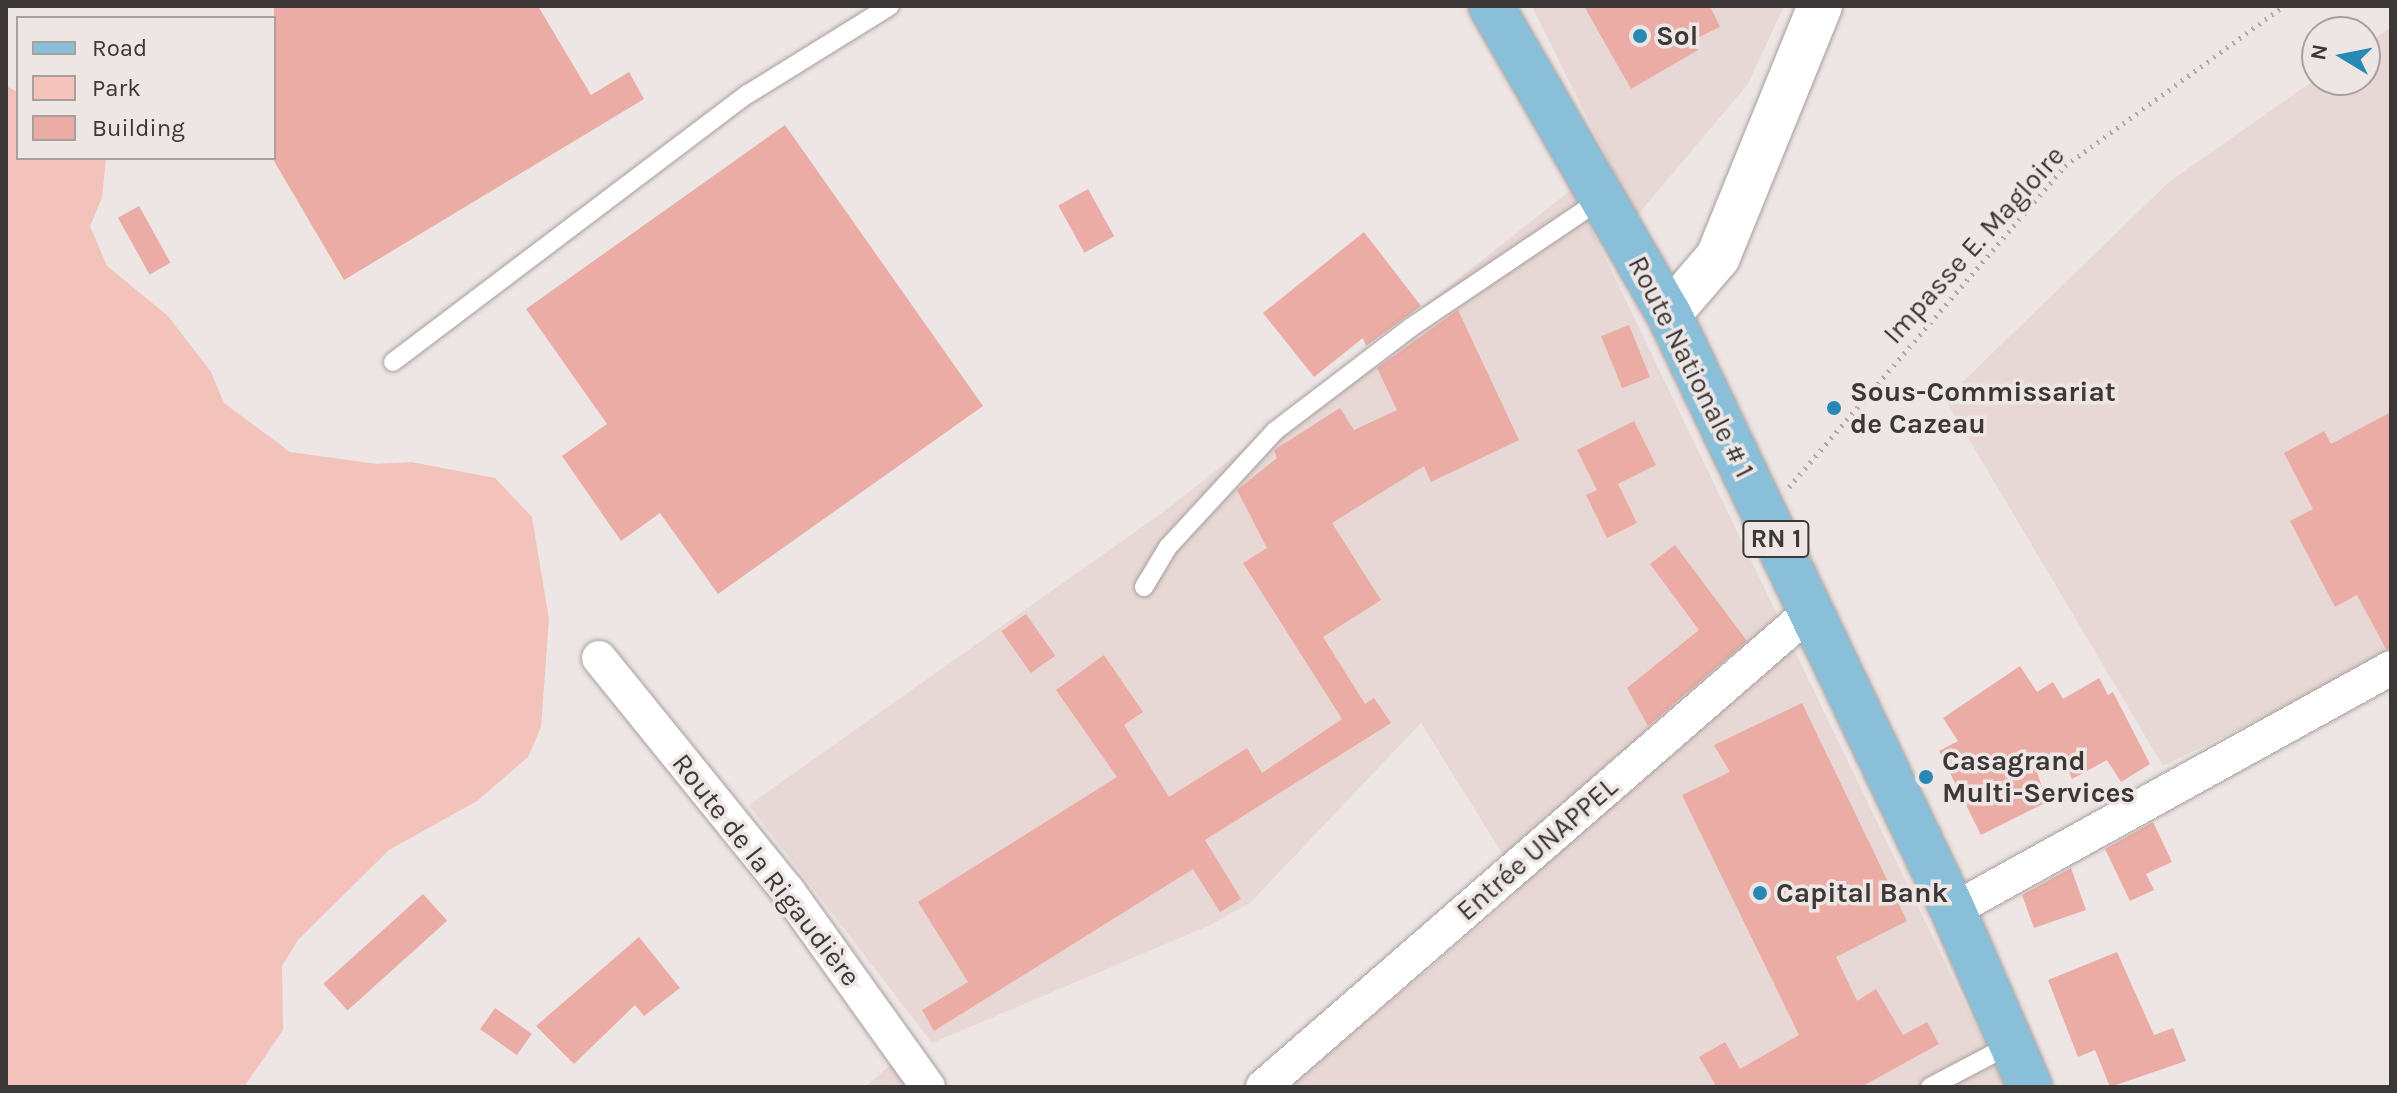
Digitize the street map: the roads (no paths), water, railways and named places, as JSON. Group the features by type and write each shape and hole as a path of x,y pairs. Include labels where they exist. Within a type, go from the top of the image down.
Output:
{"main road":[{"name":"Route Nationale # 1","path":"1491,6 1669,314 1953,910 2030,1087"},
{"path":"1669,314 1718,257 1820,6"}],"street":[{"name":"Entrée UNAPPEL","path":"1263,1087 1811,611"},
{"name":"Route de la Rigaudière","path":"599,658 787,890 928,1087"},
{"path":"1953,910 2391,668"}],"lane":[{"path":"393,362 748,94 890,6"},
{"path":"1144,587 1168,547 1275,431 1410,328 1603,198"},
{"path":"1930,1087 2012,1044"}],"place":[{"name":"Sol","path":"1640,36"},
{"name":"Sous-Commissariat de Cazeau","path":"1834,408"},
{"name":"Casagrand Multi-Services","path":"1926,777"},
{"name":"Capital Bank","path":"1760,893"}]}
